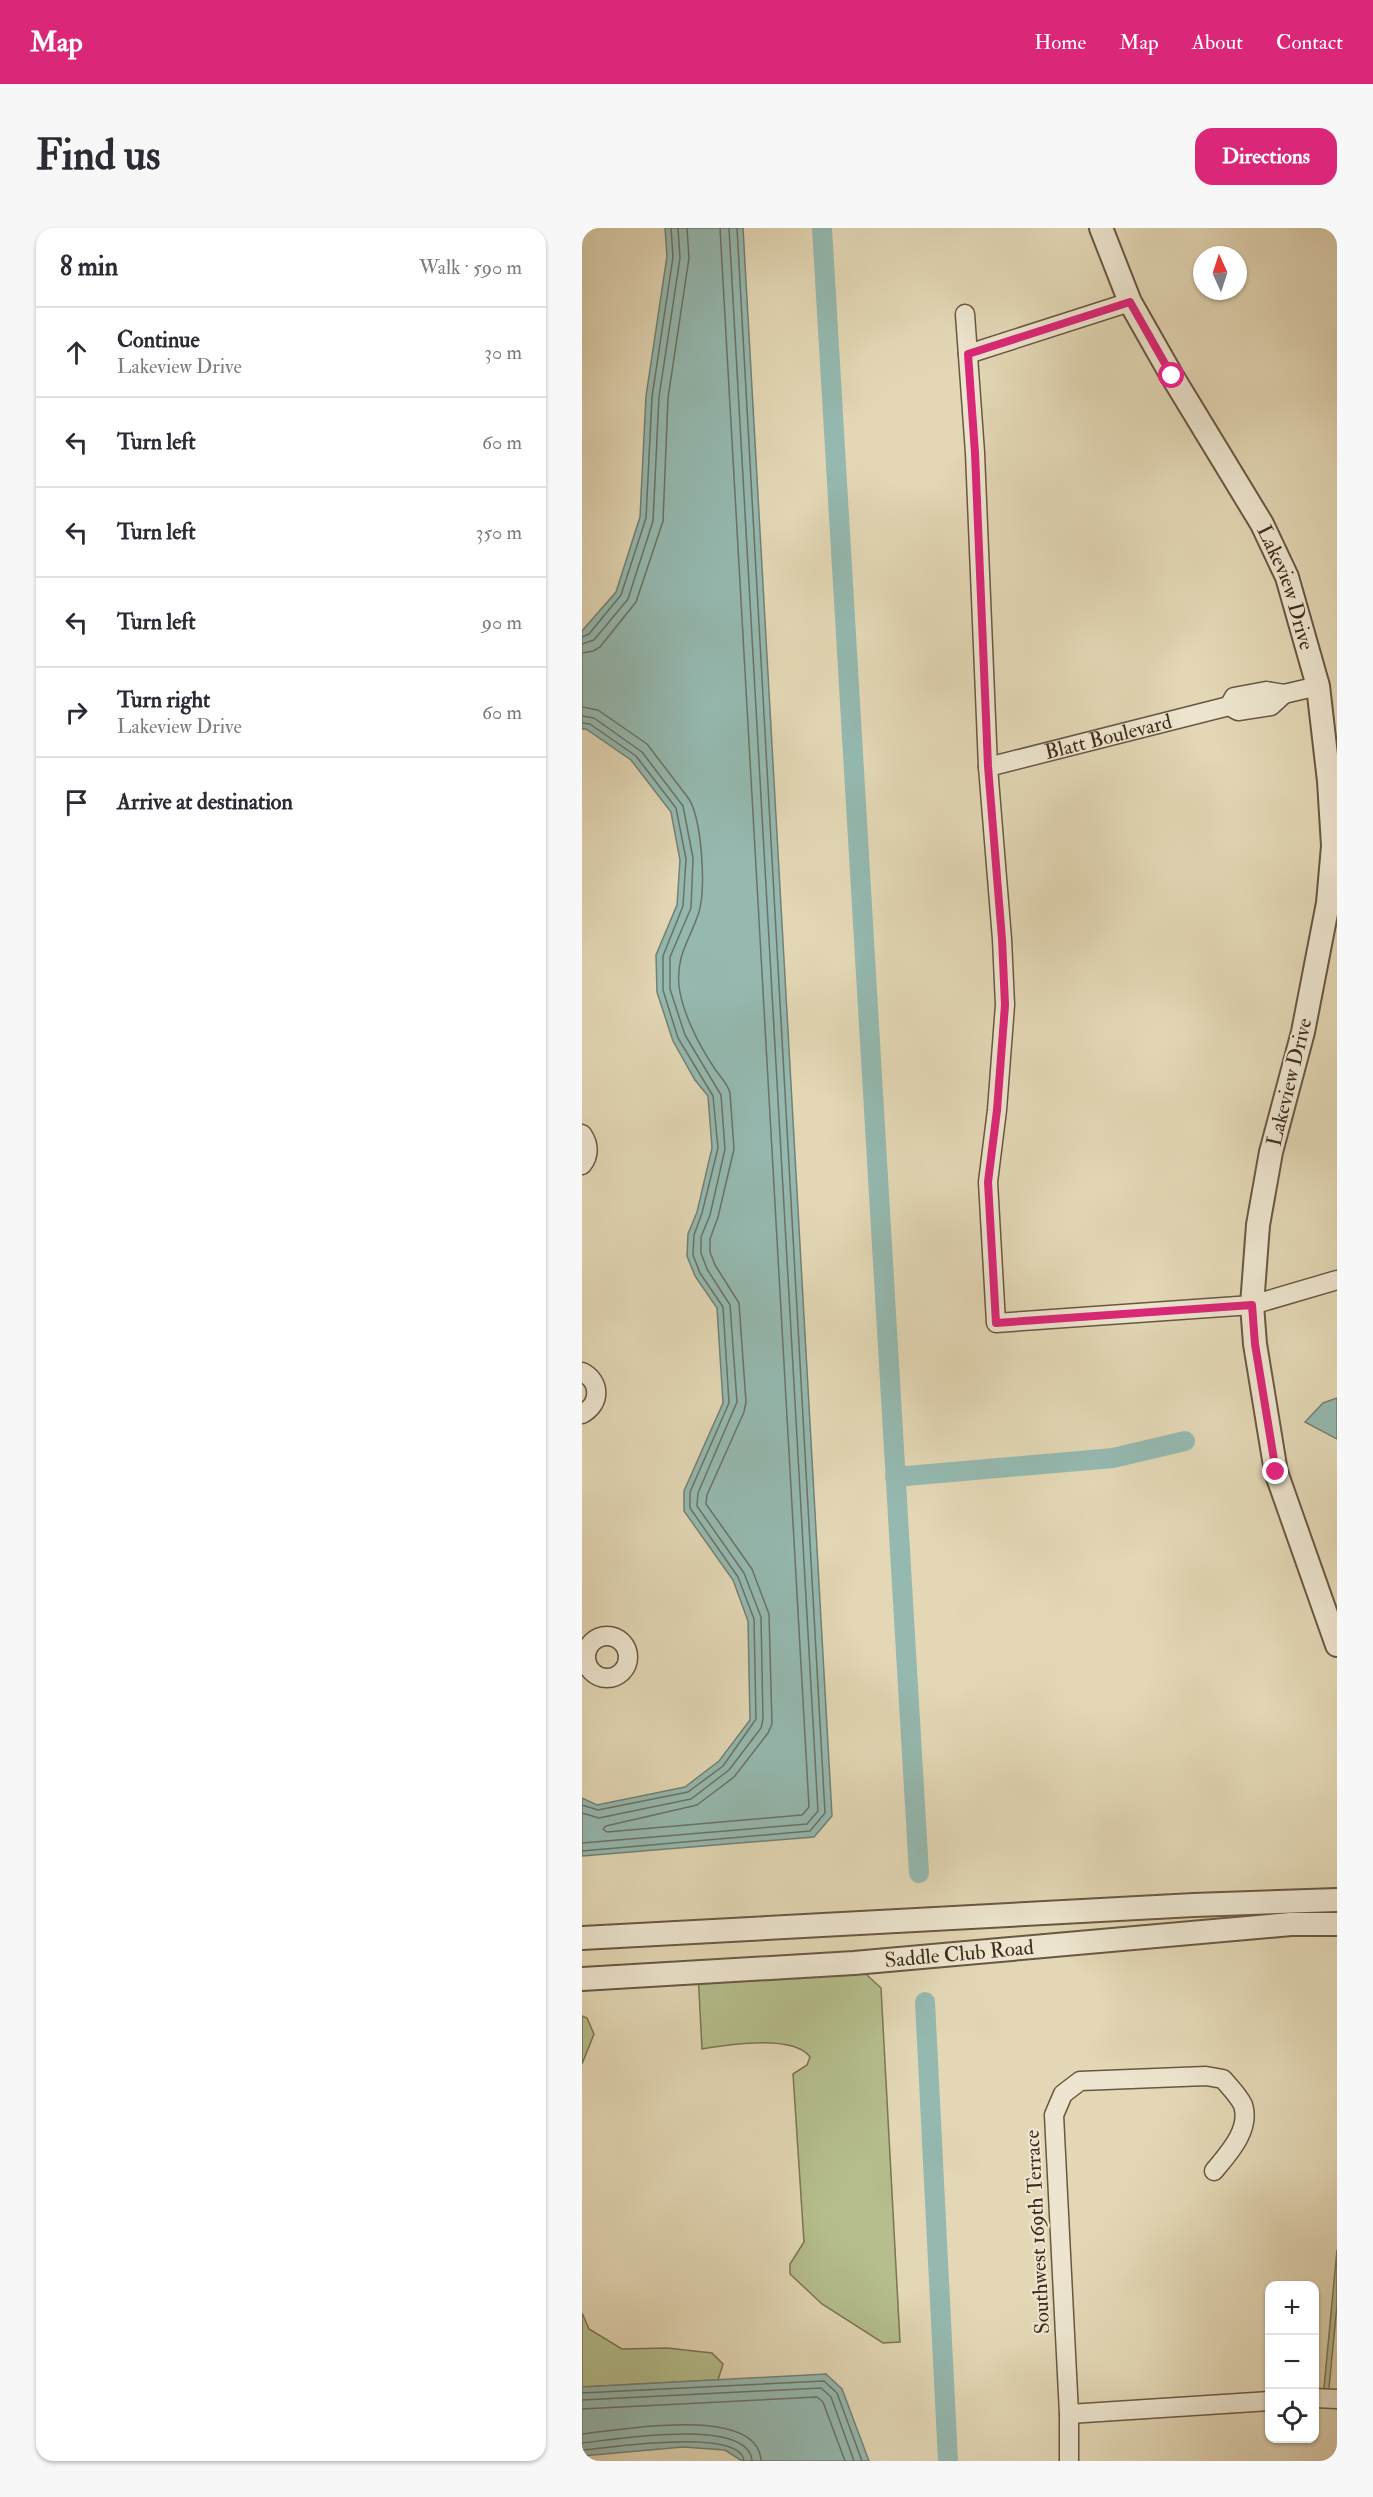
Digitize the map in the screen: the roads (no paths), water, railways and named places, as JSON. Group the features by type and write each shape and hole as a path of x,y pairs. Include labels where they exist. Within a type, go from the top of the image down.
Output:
{"street":[{"name":"Lakeview Drive","path":"1101,228 1130,302 1262,524 1287,577 1328,683 1329,781 1333,846 1328,903 1303,1032 1271,1152 1258,1225 1252,1305 1255,1344 1276,1472 1337,1645"},
{"path":"968,354 1130,302"},
{"path":"965,314 975,453 988,766 1005,1005 997,1110 988,1182 996,1323 1252,1305 1337,1280"},
{"name":"Blatt Boulevard","path":"988,766 1228,706 1234,697 1266,691 1284,694 1328,683"},
{"path":"582,1134 587,1143 588,1152 582,1164"},
{"path":"582,1372 591,1378 597,1390 593,1405 582,1413"},
{"name":"Saddle Club Road","path":"582,1938 1194,1905 1337,1900"},
{"name":"Saddle Club Road","path":"582,1979 855,1963 1291,1924 1337,1924"},
{"name":"Southwest 169th Terrace","path":"1070,2461 1054,2115 1063,2094 1080,2081 1206,2076 1223,2079 1243,2106 1243,2123 1236,2144 1214,2171"},
{"path":"1319,2398 1337,2398"},
{"path":"1069,2414 1265,2401"}],"water":[{"path":"665,228 743,228 832,1816 814,1837 582,1856 582,1798 597,1805 685,1787 719,1761 750,1720 748,1621 733,1580 684,1511 684,1491 723,1403 717,1308 695,1276 687,1256 688,1234 697,1212 712,1148 708,1096 695,1080 673,1041 657,992 656,955 677,905 680,860 671,812 631,760 586,729 582,729 582,631 616,592 640,517 646,396 667,256"},
{"path":"1337,1398 1337,1439 1305,1422 1323,1403"},
{"path":"826,2374 842,2389 869,2461 742,2461 725,2450 683,2447 582,2456 582,2387"}],"waterway":[{"path":"822,228 919,1873"},
{"path":"895,1477 1113,1458 1185,1441"},
{"path":"925,2002 948,2461"}]}
